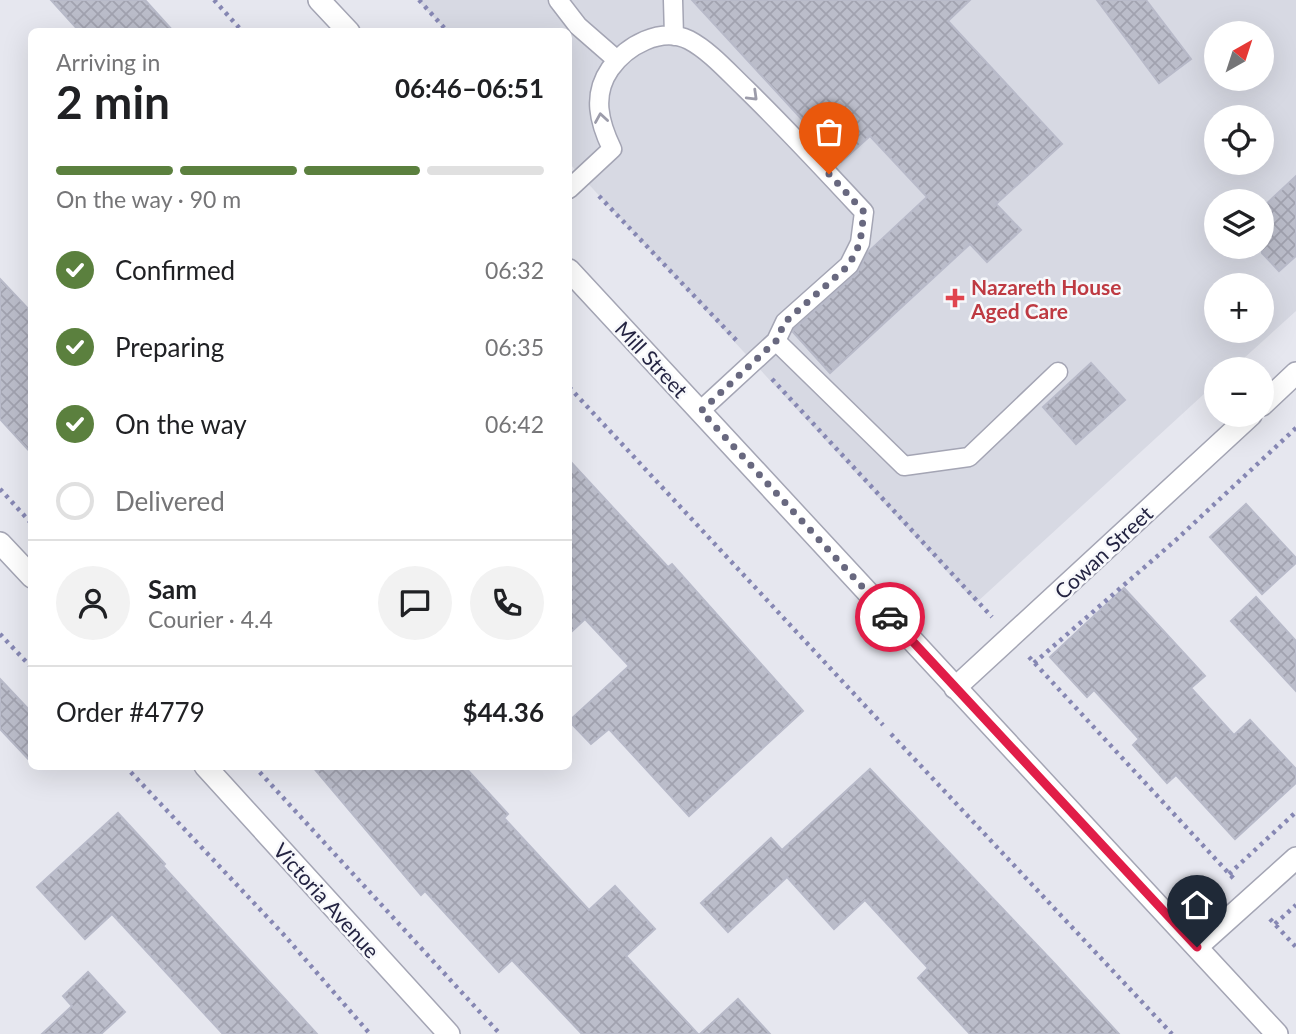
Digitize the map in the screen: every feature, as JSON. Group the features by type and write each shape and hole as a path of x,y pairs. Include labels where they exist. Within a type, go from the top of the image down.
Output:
{"street":[{"path":"319,0 344,28"},
{"name":"Mill Street","path":"572,273 1277,1034"},
{"path":"1274,394 1296,373"},
{"name":"Cowan Street","path":"955,688 1238,427"},
{"path":"0,543 28,573"},
{"name":"Victoria Avenue","path":"209,770 449,1034"},
{"path":"1197,947 1296,858"}],"lane":[{"path":"558,0 578,26 617,60"},
{"path":"673,0 674,36"},
{"path":"575,183 612,149 603,131 598,92 617,60 636,44 655,37 674,36 688,40 731,75 794,136 864,212 860,243 849,265 785,322 776,341 701,411"},
{"path":"776,341 904,466 969,457 1058,372"}],"path":[{"path":"214,0 239,28"},
{"path":"419,0 444,28"},
{"path":"575,183 755,361 1296,947"},
{"path":"572,390 883,725"},
{"path":"1034,663 1177,539 1296,428"},
{"path":"0,489 28,520"},
{"path":"0,634 28,664"},
{"path":"891,734 1172,1034"},
{"path":"129,770 285,936 370,1034"},
{"path":"258,770 500,1034"},
{"path":"1229,874 1296,812"},
{"path":"1275,924 1296,905"}],"shaded area":[{"name":"Nazareth House Aged Care","path":"417,0 1296,0 1296,311 1274,331 1274,273 1204,273 1204,343 1261,343 1245,357 1204,357 1204,394 976,603 572,166 572,28 444,28"}],"building":[{"path":"51,0 145,0 170,28 76,28"},
{"path":"692,0 970,0 948,21 1062,144 996,204 1021,230 987,262 970,244 830,373 793,332 794,329 857,273 868,252 927,197 870,136 841,162"},
{"path":"1097,0 1146,0 1191,59 1159,83"},
{"path":"1296,176 1296,256 1279,271 1268,259 1274,259 1274,197"},
{"path":"0,279 28,309 28,450 0,419"},
{"path":"1091,363 1125,400 1076,444 1043,407"},
{"path":"572,463 668,567 672,564 803,711 689,816 609,729 591,744 572,724 572,718 629,666 585,619 572,631"},
{"path":"1246,504 1296,558 1296,563 1262,594 1210,537"},
{"path":"1124,588 1205,676 1191,688 1234,735 1250,720 1296,769 1296,783 1235,839 1176,775 1167,783 1133,745 1139,739 1094,690 1087,697 1050,657"},
{"path":"1256,597 1296,641 1296,691 1231,621"},
{"path":"0,679 28,709 28,759 0,729"},
{"path":"870,769 1119,1034 970,1034 918,978 928,968 865,900 834,929 787,877 728,932 701,903 771,838 782,850"},
{"path":"315,770 468,770 508,814 504,818 589,910 615,886 655,929 626,956 698,1034 582,1034 512,960 499,972 425,891 421,895"},
{"path":"118,813 317,1034 223,1034 112,914 85,939 37,887"},
{"path":"88,972 125,1012 101,1034 42,1034 72,1006 63,996"},
{"path":"738,999 770,1034 700,1034"}],"way so far":[{"path":"829,174 864,212 860,243 849,265 785,322 776,341 701,411 890,617"}],"place":[{"name":"Nazareth House Aged Care","path":"955,298"}],"route":[{"path":"890,617 1197,947"}]}
